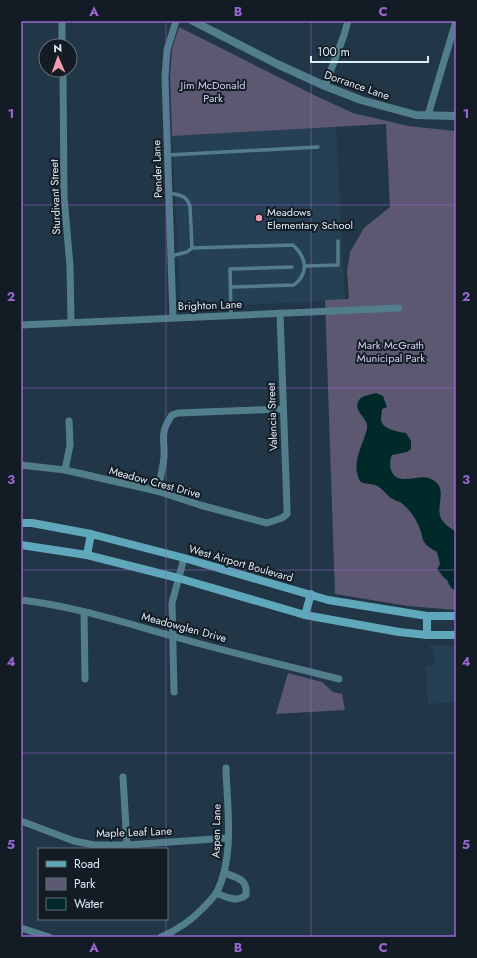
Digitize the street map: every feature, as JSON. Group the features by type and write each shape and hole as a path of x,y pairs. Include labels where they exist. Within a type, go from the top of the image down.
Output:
{"main road":[{"name":"West Airport Boulevard","path":"21,523 32,523 91,534 184,558 328,600 427,616 456,616"},
{"path":"87,555 91,534"},
{"path":"21,545 87,555 178,578 305,615 399,632 427,635 456,635"},
{"path":"305,615 311,594"},
{"path":"427,616 427,635"}],"street":[{"path":"62,21 62,38"},
{"name":"Pender Lane","path":"173,317 165,77 167,50 176,21"},
{"name":"Dorrance Lane","path":"193,21 277,64 362,100 416,115 428,114 456,116"},
{"path":"326,86 348,21"},
{"path":"428,114 456,21"},
{"name":"Sturdivant Street","path":"63,78 64,197 70,266 71,322"},
{"name":"Brighton Lane","path":"21,325 399,308"},
{"name":"Valencia Street","path":"280,313 287,508 287,514 282,518"},
{"path":"157,491 164,457 163,434 168,420 172,415 178,413 283,409"},
{"path":"65,470 70,445 69,420"},
{"name":"Meadow Crest Drive","path":"21,464 65,470 157,491 200,506 267,523 275,522 282,518"},
{"path":"174,692 172,604 184,558"},
{"name":"Meadowglen Drive","path":"21,600 84,612 124,622 172,637 340,679"},
{"path":"84,612 85,679"},
{"name":"Aspen Lane","path":"161,937 174,932 188,923 201,911 216,893 225,873 228,838 226,768"},
{"path":"123,777 127,845"},
{"name":"Maple Leaf Lane","path":"21,821 74,841 94,845 127,845 228,838"},
{"path":"216,893 236,900 242,899 246,895 247,888 245,882 225,873"},
{"path":"21,928 50,937"}],"lane":[{"path":"168,155 318,147"},
{"path":"169,193 182,196 188,200 190,206 192,248"},
{"path":"305,266 338,265 338,241"},
{"path":"171,256 187,252 192,248 293,245 300,251 305,266 304,273 301,280 294,285 231,287"},
{"path":"231,315 230,269 292,266"}],"shaded area":[{"name":"Meadows Elementary School","path":"336,127 345,300 181,308 172,136"},
{"path":"430,645 456,646 456,702 428,704 426,667 435,664 433,649 430,648"}],"green space":[{"name":"Mark McGrath Municipal Park","path":"179,27 353,113 408,126 456,131 456,610 408,606 335,594 325,300 349,299 347,272 350,252 364,228 390,207 386,124 172,136 170,76 172,49"},
{"path":"288,673 322,682 333,692 342,694 345,710 276,714"}],"water":[{"path":"376,393 383,396 387,407 382,409 381,419 384,425 387,428 406,433 411,441 411,449 407,452 392,455 390,467 393,474 403,479 426,477 433,480 440,488 440,515 445,524 456,532 456,590 451,588 447,580 437,570 440,564 437,552 424,542 417,523 410,511 400,502 391,498 379,487 363,483 359,479 356,466 357,459 367,424 359,411 357,404 362,397"}],"place":[{"name":"Meadows Elementary School","path":"259,218"}],"park label":[{"name":"Jim McDonald Park","path":"213,91"}]}
